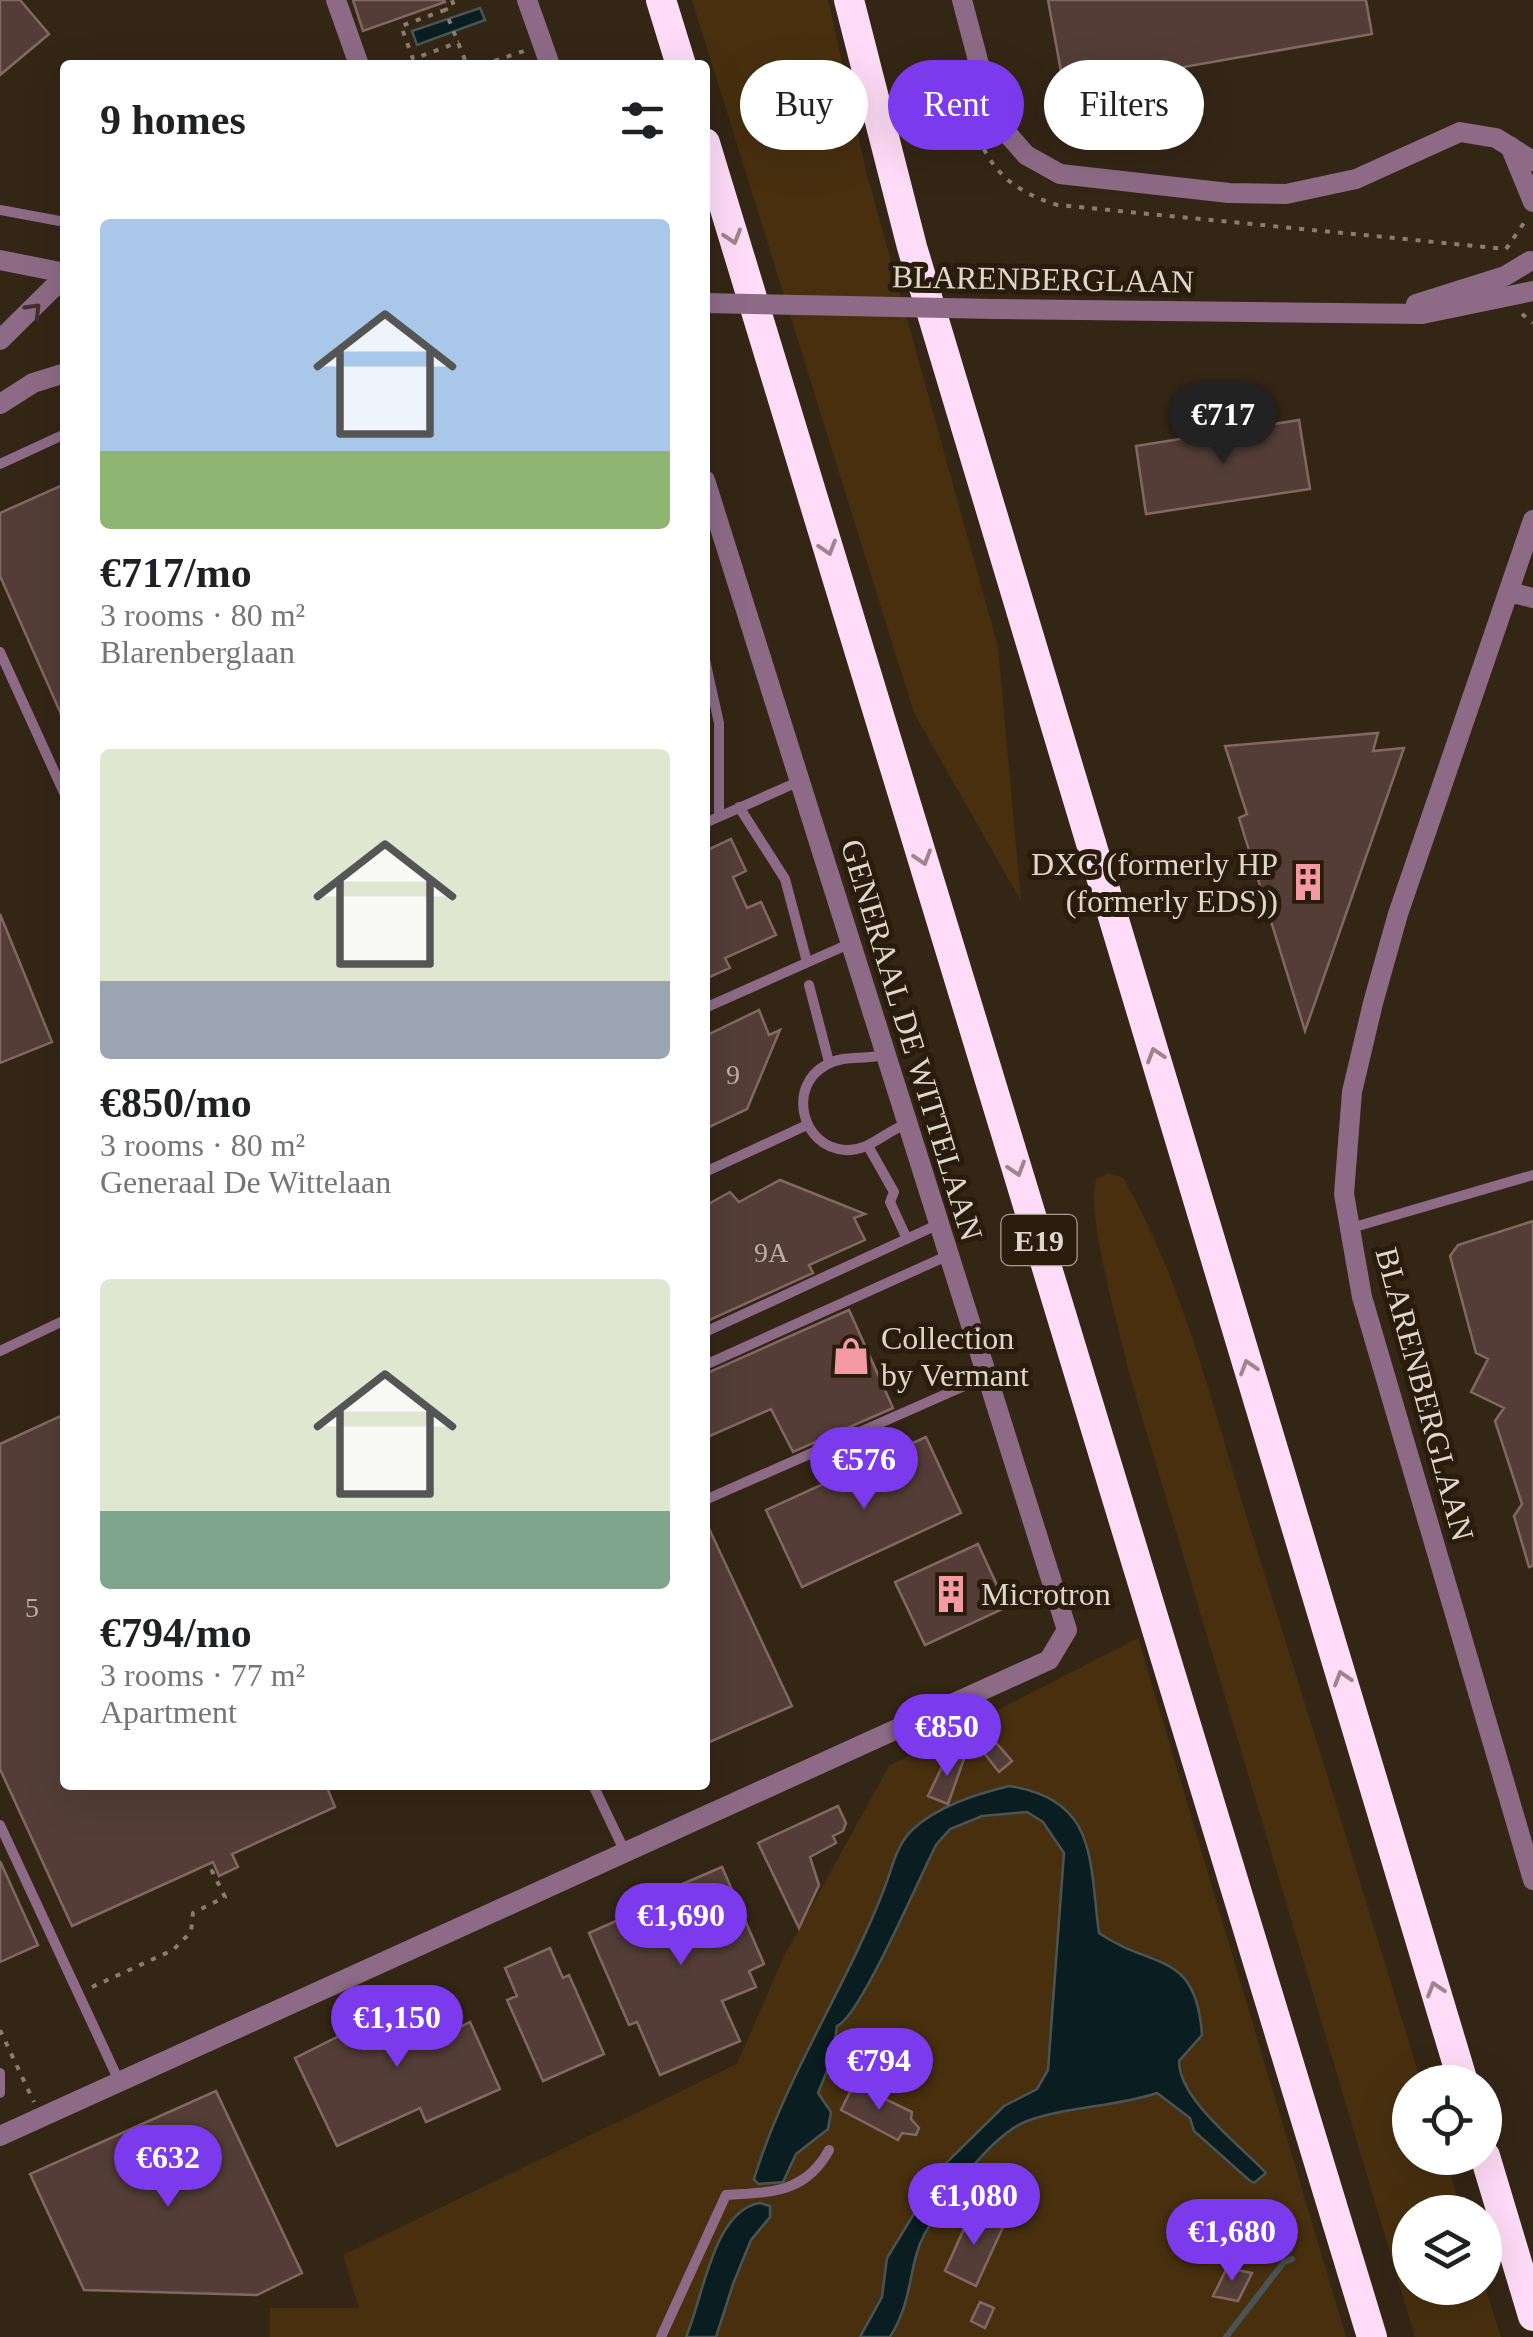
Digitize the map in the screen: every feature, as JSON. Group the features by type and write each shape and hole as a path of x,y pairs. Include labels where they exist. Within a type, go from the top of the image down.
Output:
{"highway":[{"path":"662,0 680,60"},
{"path":"849,0 912,247 1458,2065"},
{"name":"E19","path":"710,159 1372,2337"},
{"path":"1491,2175 1533,2316"}],"street":[{"path":"336,0 357,60"},
{"path":"527,0 546,55"},
{"path":"962,0 993,117 1026,156 1060,174 1228,193 1286,194 1356,179 1460,132 1479,133 1533,161"},
{"path":"1510,146 1533,202"},
{"path":"1532,257 1533,288"},
{"name":"BLARENBERGLAAN","path":"1380,313 1505,276 1532,257"},
{"path":"0,260 60,274"},
{"path":"0,340 60,280"},
{"name":"BLARENBERGLAAN","path":"710,303 1422,314 1533,288"},
{"path":"0,404 32,382 60,377"},
{"name":"GENERAAL DE WITTELAAN","path":"0,2135 1048,1660 1066,1630 710,496"},
{"name":"BLARENBERGLAAN","path":"1533,520 1398,914 1373,1003 1352,1092 1344,1194 1362,1298 1533,1880"},
{"path":"1509,592 1533,598"}],"lane":[{"path":"0,210 60,221"},
{"path":"0,464 60,436"},
{"path":"0,652 60,784"},
{"path":"710,683 719,724 720,816"},
{"path":"710,821 800,780"},
{"path":"740,807 785,879 807,962"},
{"path":"710,1006 850,943"},
{"path":"809,985 829,1062"},
{"path":"886,1054 864,1061 829,1062 805,1089 807,1125 833,1148 868,1146 886,1130 907,1124"},
{"path":"710,1170 807,1125"},
{"path":"868,1146 894,1192 890,1202 907,1239"},
{"path":"1350,1228 1533,1175"},
{"path":"710,1330 939,1224"},
{"path":"710,1363 948,1255"},
{"path":"0,1351 60,1322"},
{"path":"710,1498 987,1376"},
{"path":"596,1790 626,1853"},
{"path":"0,1825 120,2081"},
{"path":"0,2074 0,2092"},
{"path":"661,2337 726,2195 797,2187 818,2169 829,2150"}],"path":[{"path":"452,0 454,6 401,26 413,59 458,42"},
{"path":"444,10 465,60"},
{"path":"514,60 546,55"},
{"path":"78,1994 173,1950 191,1932 193,1913 225,1896 212,1871 216,1869"},
{"path":"0,2030 41,2117"}],"shaded area":[{"path":"692,0 828,0 841,60 740,60 740,150 861,150 998,647 1021,901 914,713"},
{"path":"1109,1173 1123,1178 1179,1301 1416,2065 1392,2065 1392,2175 1450,2175 1457,2195 1392,2195 1392,2259 1130,1376 1099,1243 1094,1193 1097,1178"},
{"path":"1138,1638 1346,2337 270,2337 270,2308 359,2308 343,2255 737,2064 783,1958 889,1766"},
{"path":"1406,2305 1491,2305 1501,2337 1415,2337"}],"water":[{"path":"480,8 485,20 417,45 412,31"},
{"path":"1009,1786 1038,1793 1059,1804 1074,1819 1090,1858 1099,1933 1168,1966 1191,1988 1202,2035 1179,2061 1182,2076 1200,2106 1266,2173 1254,2183 1249,2180 1194,2131 1190,2118 1157,2093 1027,2121 984,2154 932,2221 919,2246 903,2309 890,2337 860,2337 882,2297 887,2258 943,2166 1004,2106 1037,2089 1048,2070 1064,1853 1043,1822 1027,1812 982,1816 950,1829 936,1845 874,1973 847,2017 837,2026 833,2056 818,2093 831,2112 828,2129 796,2154 783,2182 758,2184 754,2179 782,2105 868,1928 902,1844 912,1830 945,1808"},
{"path":"760,2203 770,2206 770,2217 751,2240 716,2337 686,2337 720,2238 744,2209"}],"building":[{"path":"0,0 20,0 49,34 0,75"},
{"path":"353,0 444,0 445,2 363,31"},
{"path":"1048,0 1366,0 1372,34 1204,63 1204,60 1059,60"},
{"path":"1299,420 1310,489 1146,514 1136,446"},
{"path":"60,486 60,712 0,576 0,513"},
{"name":"DXC (formerly HP (formerly EDS))","path":"1378,733 1373,751 1404,748 1305,1031 1239,818 1247,814 1225,746"},
{"path":"731,839 746,871 733,877 747,908 761,902 776,935 725,958 730,968 710,977 710,849"},
{"path":"0,914 52,1042 0,1063"},
{"path":"759,1010 769,1035 780,1030 747,1109 710,1127 710,1034"},
{"path":"780,1180 865,1214 854,1218 865,1240 809,1265 813,1273 710,1320 710,1203 730,1192 739,1202"},
{"path":"1533,1221 1533,1566 1529,1567 1514,1516 1522,1504 1495,1421 1504,1408 1471,1392 1488,1359 1476,1353 1450,1256 1458,1245"},
{"path":"849,1310 893,1408 793,1452 771,1409 710,1436 710,1372"},
{"path":"60,1416 60,1790 328,1790 335,1807 232,1854 238,1867 219,1876 213,1862 72,1926 0,1769 0,1444"},
{"path":"926,1437 961,1513 802,1587 766,1510"},
{"path":"710,1531 792,1706 710,1742"},
{"name":"Microtron","path":"978,1544 1007,1607 925,1645 895,1582"},
{"path":"992,1738 1012,1761 999,1772 980,1748"},
{"path":"949,1752 964,1759 948,1804 928,1796"},
{"path":"838,1806 846,1823 843,1831 833,1836 836,1843 810,1857 819,1885 799,1928 758,1843"},
{"path":"0,1861 38,1945 0,1962"},
{"path":"722,1867 764,1964 749,1971 756,1987 722,2001 740,2041 660,2075 637,2022 629,2025 589,1933 641,1910 638,1903"},
{"path":"550,1948 563,1978 569,1975 604,2054 543,2081 507,2000 517,1996 505,1968"},
{"path":"438,1993 454,2030 470,2022 500,2089 426,2122 420,2108 337,2146 295,2058 379,2016"},
{"path":"854,2084 912,2112 911,2119 919,2128 916,2135 902,2133 898,2140 841,2110"},
{"path":"216,2091 302,2273 257,2295 84,2290 30,2174"},
{"path":"972,2211 1004,2225 976,2286 945,2271"},
{"path":"1227,2268 1252,2273 1238,2301 1213,2296"},
{"path":"980,2302 994,2308 985,2328 971,2321"}],"waterway":[{"path":"1226,2337 1284,2262 1292,2259"}],"place":[{"name":"DXC (formerly HP (formerly EDS))","path":"1308,882"},
{"name":"Collection by Vermant","path":"851,1356"},
{"name":"Microtron","path":"951,1594"}]}
